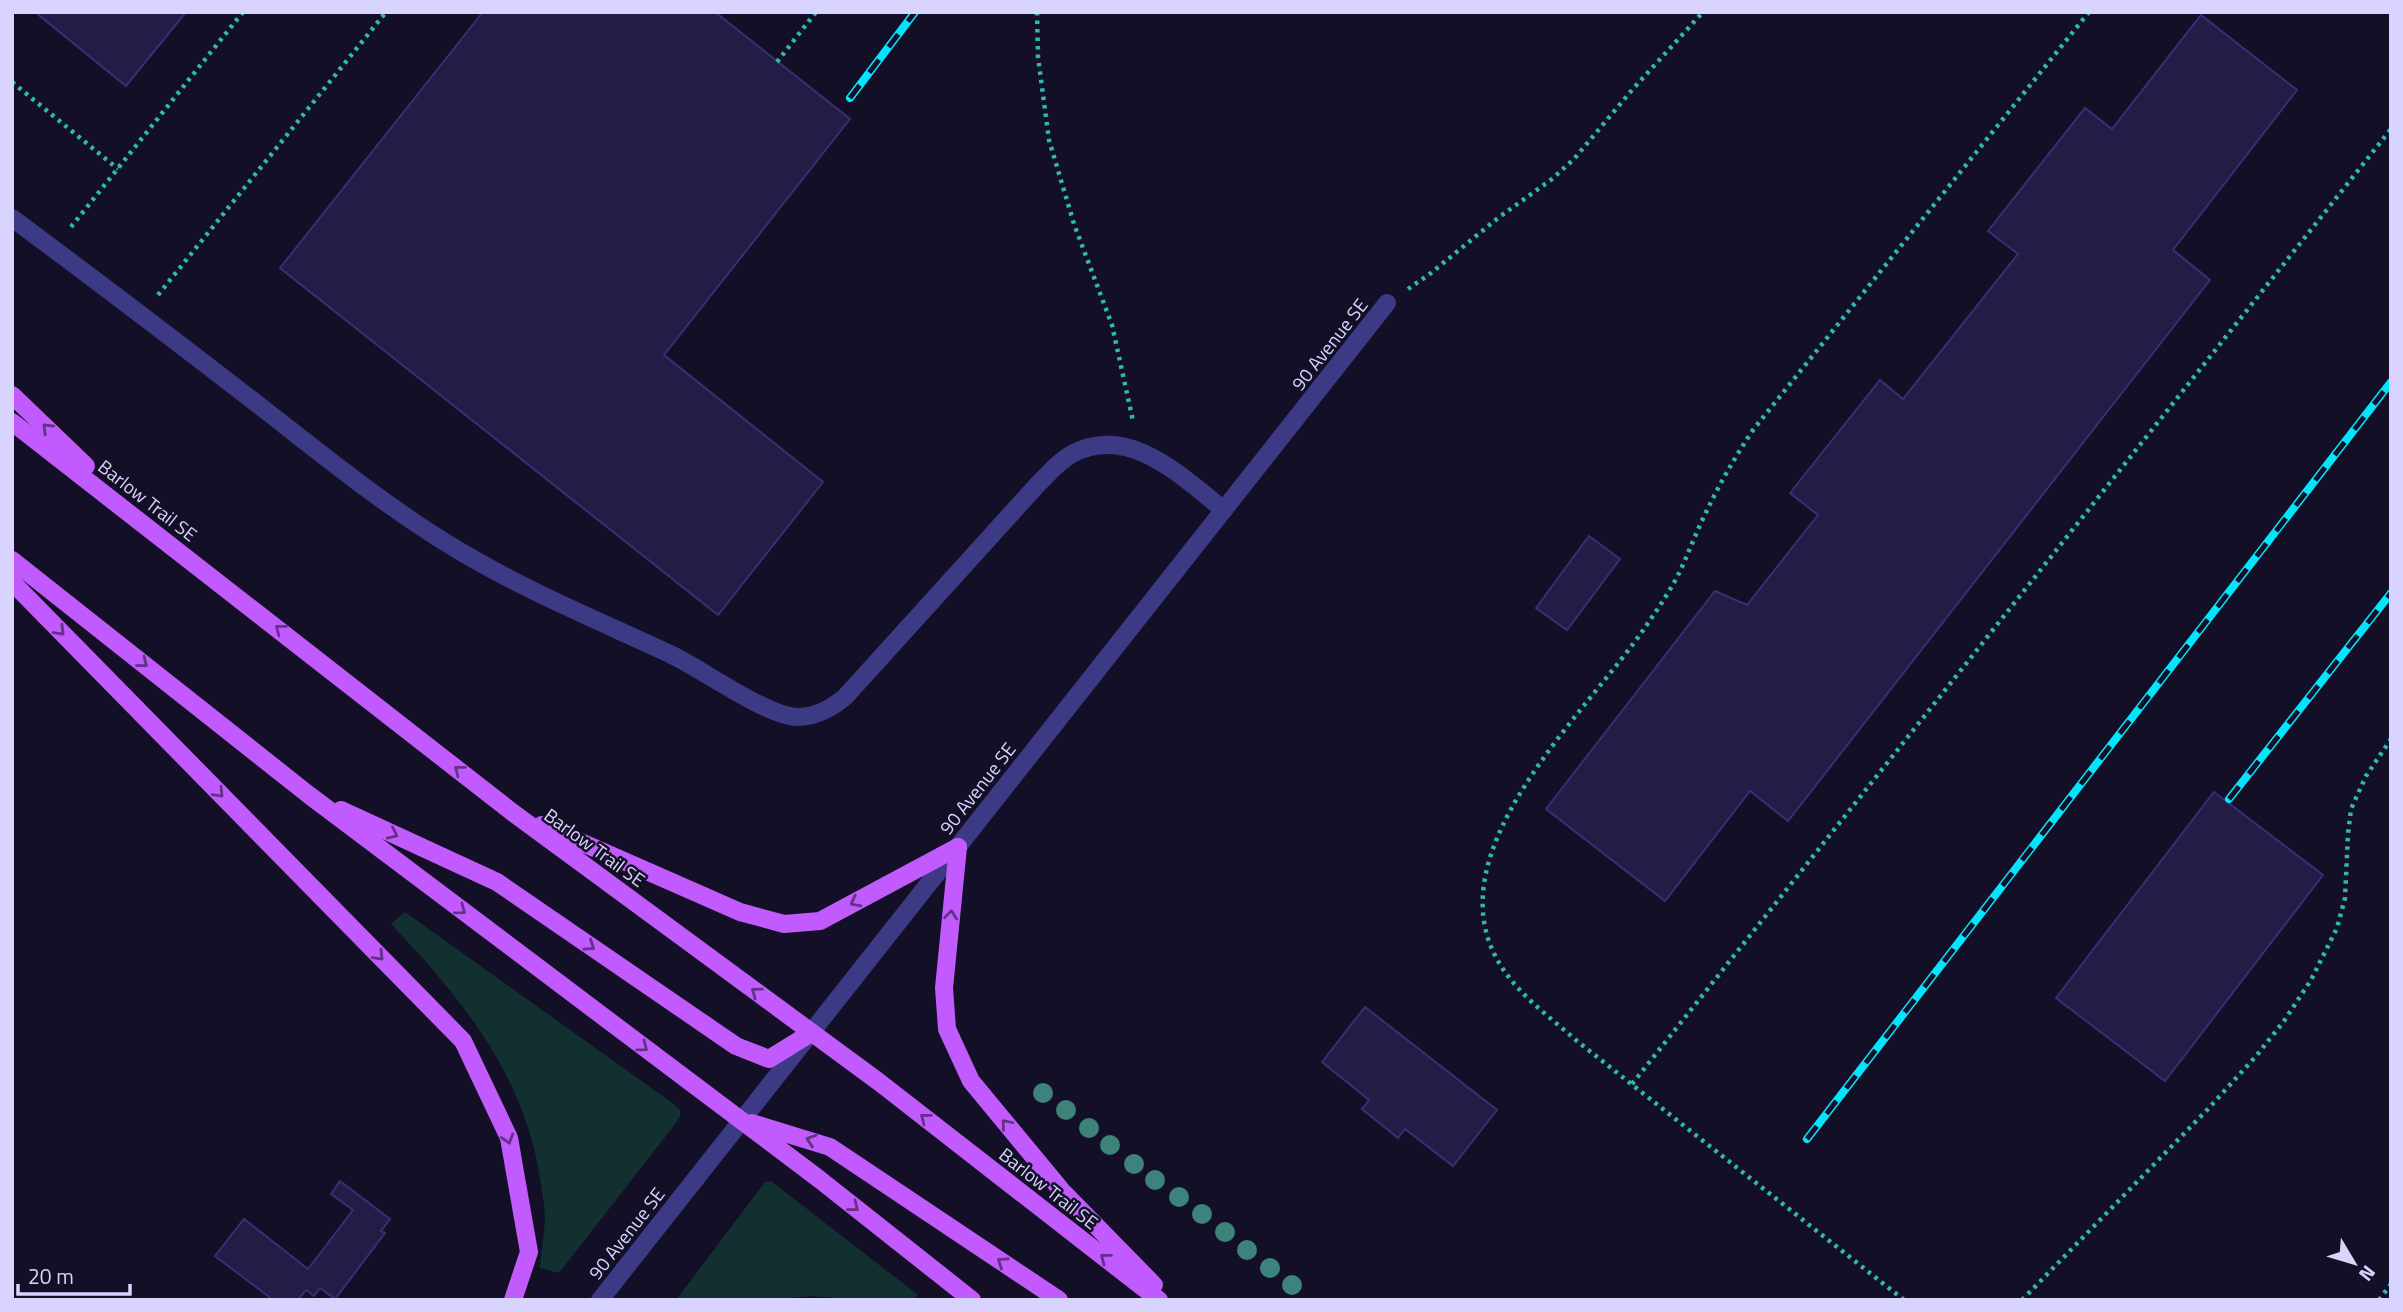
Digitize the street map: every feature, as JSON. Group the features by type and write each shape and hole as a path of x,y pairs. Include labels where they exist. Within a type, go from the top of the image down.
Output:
{"main road":[{"path":"12,396 149,526"},
{"name":"Barlow Trail SE","path":"12,422 513,812 811,1032 1159,1300"},
{"path":"12,560 309,795 742,1121 972,1300"},
{"path":"12,582 463,1041 509,1138 529,1252 513,1300"},
{"path":"309,795 497,882 736,1046 769,1059 811,1032"},
{"path":"513,812 740,912 784,925 820,921 958,846"},
{"path":"958,846 944,988 947,1029 971,1081 1062,1191 1169,1300"},
{"path":"742,1121 830,1146 1059,1300"}],"street":[{"path":"12,218 344,471 446,543 557,604 671,655 758,703 788,715 797,717 817,714 845,697 1039,483 1068,456 1084,448 1120,445 1139,450 1180,475 1224,510"},
{"name":"90 Avenue SE","path":"600,1300 1387,303"}],"path":[{"path":"54,249 243,12"},
{"path":"142,315 386,12"},
{"path":"777,62 816,12"},
{"path":"1037,12 1038,57 1049,140 1074,224 1114,335 1139,450"},
{"path":"1387,303 1432,273 1498,218 1559,173 1703,12"},
{"path":"1903,1300 1531,1001 1501,966 1486,934 1482,901 1487,869 1498,831 1522,789 1644,629 1673,585 1711,500 1738,453 1768,410 2089,12"},
{"path":"12,82 118,169"},
{"path":"1632,1084 2391,128"},
{"path":"2022,1300 2208,1109 2257,1055 2304,990 2337,928 2345,898 2351,809 2366,776 2391,739"},
{"path":"2379,1300 2391,1284"}],"green space":[{"path":"405,912 680,1110 676,1123 559,1273 540,1268 544,1204 532,1140 520,1105 504,1071 465,1009 391,924"},
{"path":"771,1181 918,1295 914,1300 810,1296 772,1300 676,1300 765,1182"}],"building":[{"path":"35,12 186,12 126,86"},
{"path":"483,12 715,12 850,119 664,355 823,482 718,615 280,268"},
{"path":"2201,15 2297,90 2173,250 2210,280 1788,821 1750,791 1665,901 1546,809 1715,591 1747,605 1818,515 1790,493 1880,380 1903,399 2018,254 1988,231 2085,108 2112,129"},
{"path":"1589,536 1620,559 1567,630 1536,608"},
{"path":"2214,792 2323,875 2165,1081 2056,998"},
{"path":"1365,1007 1497,1110 1453,1166 1405,1129 1398,1138 1362,1109 1369,1100 1322,1062"},
{"path":"340,1181 390,1219 381,1231 385,1233 335,1299 320,1288 314,1296 306,1290 298,1300 273,1300 215,1256 244,1219 308,1269 353,1210 331,1194"}],"railway":[{"path":"850,98 915,12"},
{"path":"1807,1139 2391,382"},
{"path":"2229,799 2391,593"}]}
